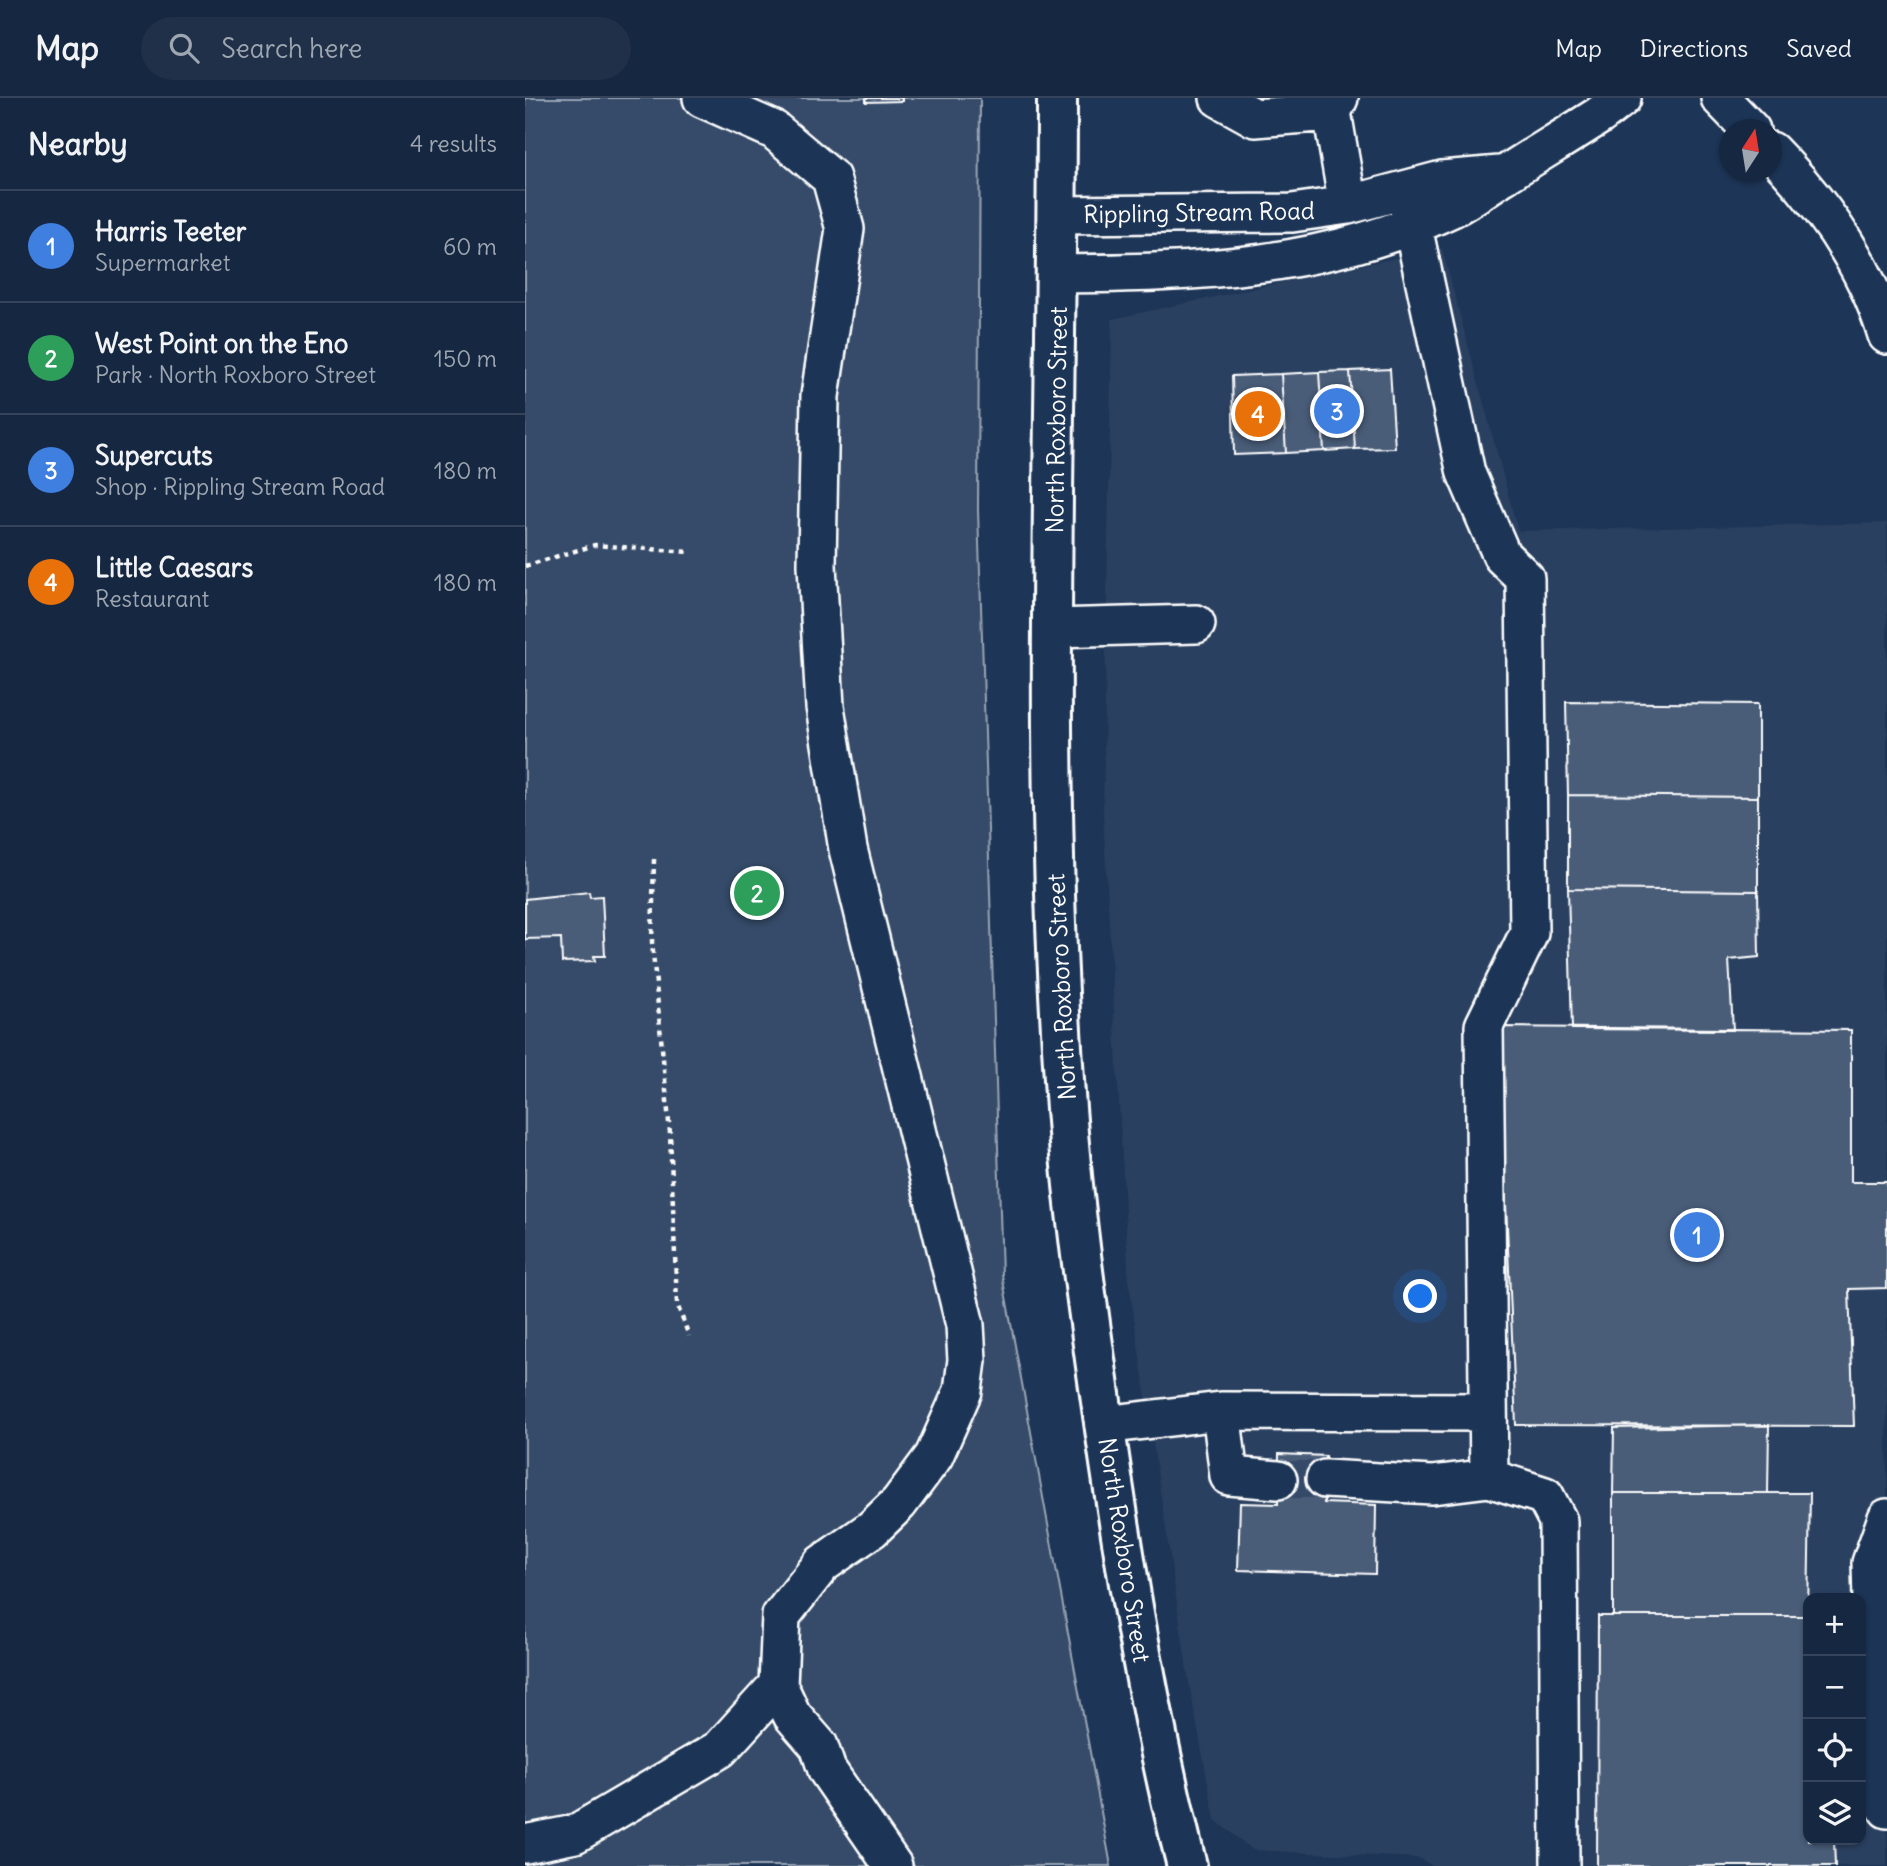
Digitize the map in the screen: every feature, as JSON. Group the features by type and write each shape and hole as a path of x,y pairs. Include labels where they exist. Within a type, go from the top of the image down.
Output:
{"highway":[{"name":"North Roxboro Street","path":"1057,98 1053,628 1055,873 1063,1065 1077,1226 1104,1425 1149,1699 1187,1866"}],"street":[{"path":"702,98 774,130 831,178 845,229 820,396 817,577 825,707 848,849 965,1325 967,1360 963,1391 934,1456 899,1503 872,1529 822,1564 781,1616 778,1685 792,1715 819,1746 827,1770 894,1866"},
{"path":"1219,98 1255,118 1336,105 1348,205"},
{"name":"Rippling Stream Road","path":"1057,274 1234,268 1301,259 1412,226 1455,207 1600,115 1622,98"},
{"path":"1720,98 1740,119"},
{"path":"1782,163 1835,227 1865,280 1887,335"},
{"name":"Rippling Stream Road","path":"1057,215 1292,213 1348,205 1442,180 1504,175"},
{"path":"1405,190 1466,473 1502,555 1525,578 1529,933 1484,1026 1489,1478"},
{"path":"1053,628 1196,624"},
{"path":"1104,1425 1221,1411 1487,1412"},
{"path":"1221,1411 1229,1476 1278,1480"},
{"path":"1325,1479 1432,1485 1489,1478 1545,1496 1558,1521 1560,1866"},
{"path":"1887,1518 1871,1563 1877,1790 1887,1809"},
{"path":"525,1844 575,1834 720,1749 778,1685"}],"path":[{"path":"525,566 595,545 689,552"},
{"path":"653,859 652,942 670,1133 677,1304 689,1336"}],"shaded area":[{"path":"525,98 980,98 978,510 1002,1275 1111,1866 525,1866"},
{"path":"1442,248 1518,531 1887,523 1887,1866 1432,1866 1419,1858 1253,1850 1215,1820 1189,1683 1129,1284 1103,813 1112,319"}],"building":[{"path":"866,98 902,98 902,101 866,102"},
{"path":"1390,369 1395,448 1355,449 1350,371"},
{"path":"1350,371 1355,449 1324,451 1319,372"},
{"path":"1319,372 1324,451 1286,453 1281,374"},
{"path":"1281,374 1286,453 1234,455 1232,376"},
{"path":"1566,702 1758,704 1758,797 1568,795"},
{"path":"1568,795 1758,797 1758,891 1568,889"},
{"path":"1568,889 1758,891 1759,957 1729,960 1733,1030 1572,1029"},
{"path":"589,892 590,897 602,896 605,956 594,956 595,961 562,962 561,938 525,939 525,899"},
{"path":"1498,1027 1851,1030 1851,1182 1887,1182 1887,1288 1849,1289 1854,1426 1516,1425"},
{"path":"1769,1425 1768,1493 1613,1493 1614,1428"},
{"path":"1279,1454 1326,1456 1324,1503 1376,1505 1375,1574 1238,1570 1240,1503 1278,1504"},
{"path":"1613,1493 1810,1493 1808,1593 1803,1593 1803,1616 1613,1616"},
{"path":"1598,1616 1803,1616 1803,1845 1834,1845 1835,1866 1597,1866"}],"tunnel":[{"path":"1278,1480 1325,1479"}],"place":[{"name":"Supercuts","path":"1337,411"},
{"name":"Little Caesars","path":"1258,414"},
{"name":"West Point on the Eno","path":"757,893"},
{"name":"Harris Teeter","path":"1697,1235"}]}
